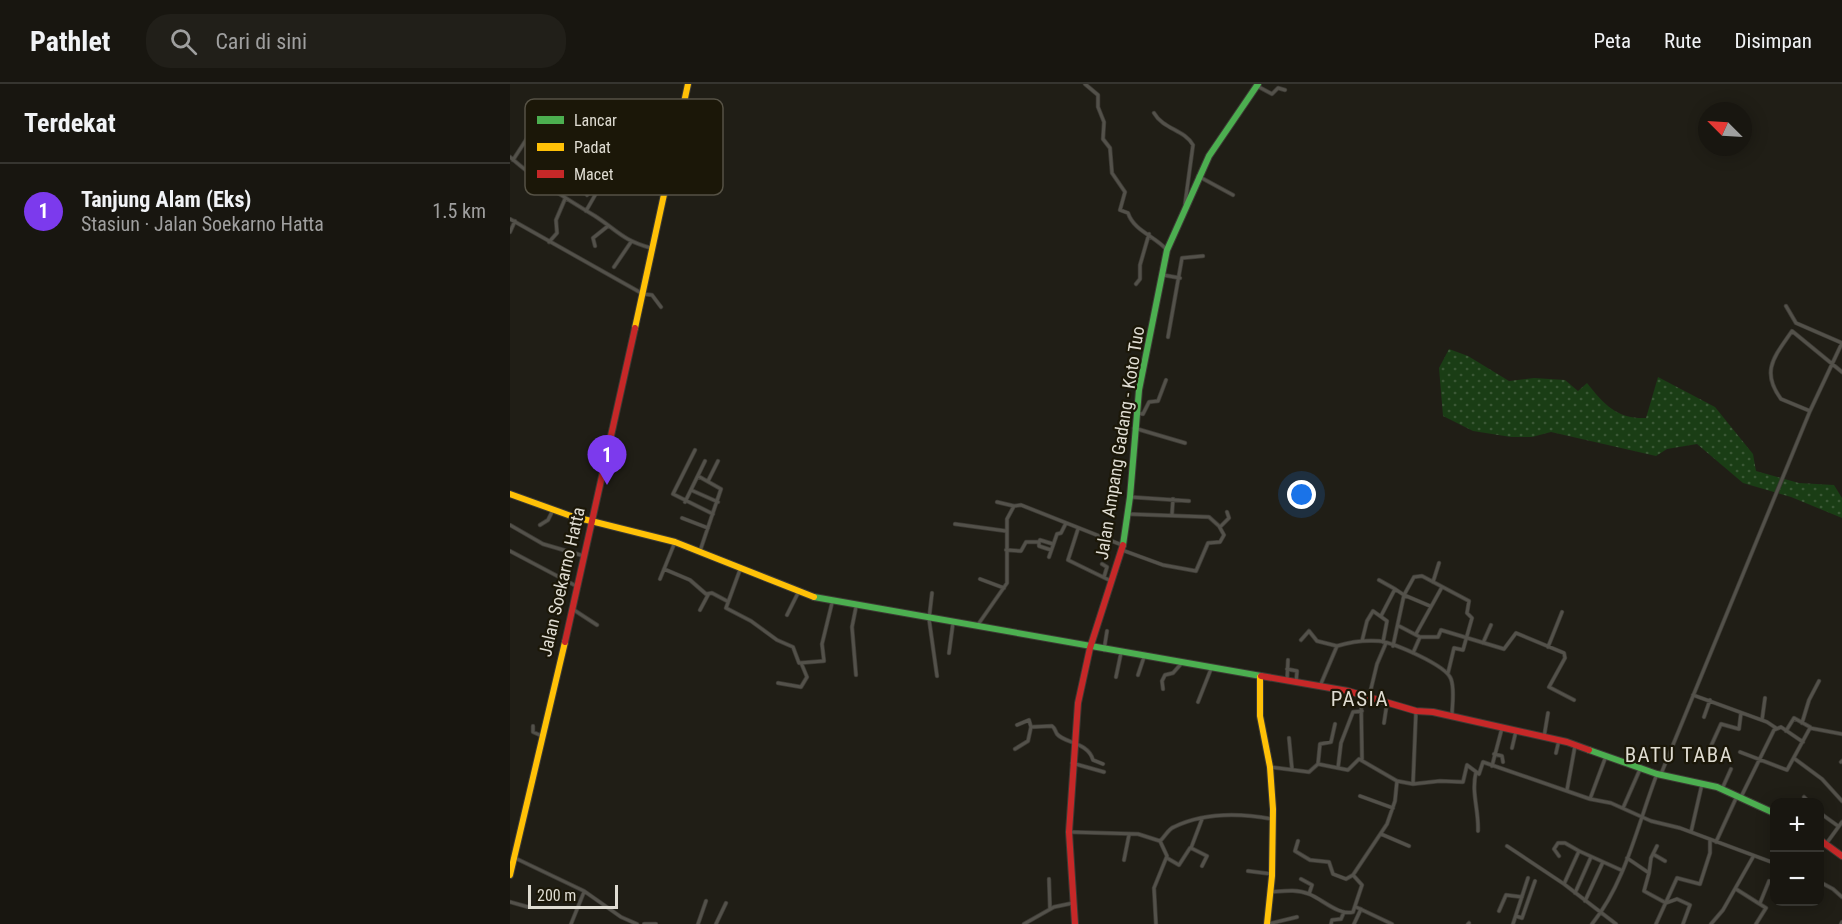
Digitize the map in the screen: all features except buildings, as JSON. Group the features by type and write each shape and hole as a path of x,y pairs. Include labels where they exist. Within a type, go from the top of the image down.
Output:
{"main road":[{"name":"Jalan Soekarno Hatta","path":"685,99 688,84"},
{"name":"Jalan Ampang Gadang - Koto Tuo","path":"1075,924 1069,832 1073,741 1090,648 1122,548 1130,497 1136,413 1167,250 1198,176 1216,144 1258,85"},
{"name":"Jalan Soekarno Hatta","path":"510,875 578,586 664,195"},
{"path":"510,494 553,510 675,542 741,567 798,593 832,603 977,626 1361,695 1416,711 1452,716 1559,740 1607,754 1659,774 1722,789 1770,811"},
{"path":"1260,677 1260,716 1270,766 1272,819 1272,874 1267,924"},
{"path":"1824,843 1842,856"}],"street":[{"path":"1085,84 1098,95 1098,107 1104,122 1103,139 1110,148 1112,173 1125,192 1120,210 1128,213 1136,226 1167,250"},
{"path":"1258,85 1272,94 1278,88 1285,90"},
{"path":"1154,113 1163,124 1186,137 1193,145 1186,183 1185,205"},
{"path":"525,140 512,159 525,169"},
{"path":"1198,176 1233,195"},
{"path":"560,195 631,242 653,248"},
{"path":"586,211 595,195"},
{"path":"549,242 557,233 556,220 565,199"},
{"path":"510,219 643,294 652,296 661,307"},
{"path":"510,232 515,222"},
{"path":"595,246 593,238 608,226"},
{"path":"1136,284 1140,279 1140,265 1149,234"},
{"path":"614,267 631,242"},
{"path":"1168,338 1183,257 1203,256"},
{"path":"1164,275 1180,278"},
{"path":"1786,306 1792,320 1792,331 1774,357 1769,373 1781,399 1810,411"},
{"path":"1592,924 1601,913 1621,870 1641,816 1810,411 1842,343 1792,320"},
{"path":"1792,331 1820,355 1833,362 1842,372"},
{"path":"1136,413 1143,414 1149,402 1157,402 1166,380"},
{"path":"1134,428 1185,443"},
{"path":"695,450 674,492 675,497 713,514"},
{"path":"685,502 705,461"},
{"path":"708,482 718,461"},
{"path":"698,476 722,489 700,551"},
{"path":"691,490 718,502"},
{"path":"1130,497 1189,501"},
{"path":"1172,514 1173,500"},
{"path":"997,502 1014,506 1021,505 1066,522 1163,565 1196,571 1208,543 1220,542 1223,537 1220,527 1209,517 1127,514"},
{"path":"977,626 989,605 1005,588 1007,581 1006,531 1008,516 1014,506"},
{"path":"540,525 548,520 553,510"},
{"path":"1220,527 1229,518 1227,512"},
{"path":"682,518 708,528"},
{"path":"1049,556 1066,522"},
{"path":"955,524 1006,531"},
{"path":"510,525 543,544 584,556"},
{"path":"1078,529 1068,560 1111,581"},
{"path":"1006,550 1021,551 1027,542 1039,542 1040,540 1053,544"},
{"path":"660,579 675,542"},
{"path":"1039,542 1039,546 1051,550"},
{"path":"510,551 578,586"},
{"path":"1433,582 1439,563"},
{"path":"1102,564 1107,567 1104,578"},
{"path":"741,567 727,601 728,610 751,621 777,640 793,647 797,662 802,664 820,663 825,659 822,644 827,614 832,603"},
{"path":"664,569 690,580 708,595"},
{"path":"1393,646 1404,595 1416,576 1433,582 1469,601 1467,613 1472,618 1464,650 1454,648 1448,673 1452,683 1452,716"},
{"path":"980,579 1005,588"},
{"path":"1379,580 1404,595 1430,606"},
{"path":"1416,634 1442,587"},
{"path":"1381,616 1395,589"},
{"path":"932,592 929,619 937,676"},
{"path":"700,610 708,595 713,593 727,601"},
{"path":"787,615 798,593"},
{"path":"856,607 852,627 856,675"},
{"path":"572,609 586,615 597,625"},
{"path":"1362,641 1371,613 1374,611 1387,623 1370,697"},
{"path":"1548,647 1562,612"},
{"path":"948,653 953,623"},
{"path":"1484,643 1491,625"},
{"path":"1399,626 1420,637 1438,637 1442,630 1506,649 1516,633 1566,656 1549,687 1575,700"},
{"path":"1301,640 1309,631 1317,641 1337,646 1362,641 1384,643 1413,653 1448,673"},
{"path":"1104,650 1107,632"},
{"path":"1413,653 1420,637"},
{"path":"1320,686 1337,646"},
{"path":"1116,676 1121,653"},
{"path":"1138,675 1144,657"},
{"path":"1287,681 1288,660"},
{"path":"778,683 801,687 807,676 802,664"},
{"path":"1163,689 1162,681 1165,675 1173,673 1181,664"},
{"path":"1198,702 1211,669"},
{"path":"1287,669 1297,671 1296,683"},
{"path":"1802,723 1809,700 1819,681"},
{"path":"1693,694 1762,720 1776,728 1781,727 1803,742"},
{"path":"1361,695 1362,760"},
{"path":"1762,720 1765,698"},
{"path":"1704,717 1710,700"},
{"path":"1384,723 1387,703"},
{"path":"1338,768 1341,743 1353,712 1362,711"},
{"path":"1413,784 1416,711"},
{"path":"1544,737 1548,713"},
{"path":"1711,746 1720,724 1739,729 1741,713"},
{"path":"1786,731 1794,718 1810,728 1842,734"},
{"path":"1015,749 1028,741 1031,727 1029,720 1017,725"},
{"path":"1270,766 1309,772 1318,764 1320,744 1331,742 1335,724"},
{"path":"533,726 533,732 542,736"},
{"path":"1031,727 1053,726 1059,736 1073,741 1091,754 1093,760 1103,764"},
{"path":"1492,766 1502,728"},
{"path":"1716,842 1776,728"},
{"path":"1740,752 1787,770 1810,728"},
{"path":"1512,748 1516,731"},
{"path":"1289,738 1293,769"},
{"path":"1556,753 1559,740"},
{"path":"1567,790 1575,746"},
{"path":"1494,754 1503,757 1503,762"},
{"path":"1590,799 1607,754"},
{"path":"1795,759 1822,779 1842,801"},
{"path":"1318,764 1350,770 1357,760 1362,760 1397,781 1413,784 1440,781 1463,782 1467,765 1480,773 1483,762 1623,808 1651,822 1691,832 1770,863"},
{"path":"1072,763 1104,772"},
{"path":"1623,808 1641,767"},
{"path":"1722,789 1731,769"},
{"path":"1476,772 1473,800 1478,812 1478,831"},
{"path":"1298,841 1295,851 1310,860 1329,862 1333,874 1340,877 1346,879 1353,875 1381,834 1393,808 1397,781"},
{"path":"1691,832 1702,784"},
{"path":"1360,796 1393,808"},
{"path":"1160,841 1172,828 1215,815 1251,815 1272,819"},
{"path":"1824,816 1839,826"},
{"path":"1069,832 1142,835 1160,841 1167,858 1179,865 1191,848 1203,818"},
{"path":"1824,840 1842,822"},
{"path":"1381,834 1409,846"},
{"path":"1124,860 1129,835"},
{"path":"1656,924 1677,878 1697,886 1700,884 1710,853 1710,840"},
{"path":"1559,856 1554,849 1558,843 1565,843 1591,858 1621,870"},
{"path":"1507,846 1564,884 1616,924"},
{"path":"1657,846 1644,891 1666,903 1677,899 1690,905 1683,924"},
{"path":"1191,848 1207,856 1202,866"},
{"path":"1564,884 1579,851"},
{"path":"1653,854 1665,861"},
{"path":"1712,924 1736,889 1753,857"},
{"path":"514,858 584,891 621,917 637,924"},
{"path":"1156,924 1154,888 1167,858"},
{"path":"1575,893 1591,858"},
{"path":"1626,858 1648,873"},
{"path":"1585,901 1604,862"},
{"path":"1248,871 1272,874"},
{"path":"1271,892 1293,891 1309,894 1350,913 1356,907 1362,885 1353,875"},
{"path":"1513,924 1528,878"},
{"path":"1048,879 1051,911"},
{"path":"1301,879 1312,885 1309,894"},
{"path":"1520,924 1535,881"},
{"path":"1760,903 1769,881"},
{"path":"1824,885 1842,897"},
{"path":"1736,889 1766,909 1756,924"},
{"path":"571,924 584,891"},
{"path":"1499,912 1506,895 1522,897"},
{"path":"698,924 706,901"},
{"path":"510,902 528,907"},
{"path":"716,924 726,903"},
{"path":"1024,924 1051,911 1054,907 1073,903"},
{"path":"1356,907 1391,924"},
{"path":"1354,924 1361,909"},
{"path":"1331,924 1332,920 1341,919 1344,912"},
{"path":"1516,916 1522,918"},
{"path":"1267,924 1297,917"},
{"path":"644,924 656,924"}],"green space":[{"path":"1449,349 1468,356 1509,381 1534,378 1565,380 1578,391 1587,383 1613,410 1636,418 1646,418 1658,377 1715,407 1753,454 1756,471 1799,483 1834,485 1842,498 1842,518 1791,497 1743,483 1697,444 1667,449 1656,456 1551,432 1532,437 1511,437 1473,431 1443,416 1439,368"}],"traffic: fast":[{"path":"1123,545 1130,497 1139,390 1167,250 1209,156 1258,84"},
{"path":"814,597 1261,676"},
{"path":"1589,750 1657,774 1717,787 1770,811"}],"traffic: slow":[{"path":"685,99 688,84"},
{"path":"635,328 664,195"},
{"path":"510,494 571,516 675,542 814,597"},
{"path":"510,875 565,642"},
{"path":"1260,677 1260,716 1270,767 1273,809 1272,876 1267,924"}],"traffic: jam":[{"path":"565,642 635,328"},
{"path":"1075,924 1069,832 1078,703 1090,648 1123,545"},
{"path":"1261,676 1348,691 1416,711 1433,712 1567,742 1589,750"},
{"path":"1824,843 1842,856"}],"place":[{"name":"Tanjung Alam (Eks)","path":"607,485"}],"district":[{"name":"PASIA","path":"1360,699"},
{"name":"BATU TABA","path":"1679,755"}]}
